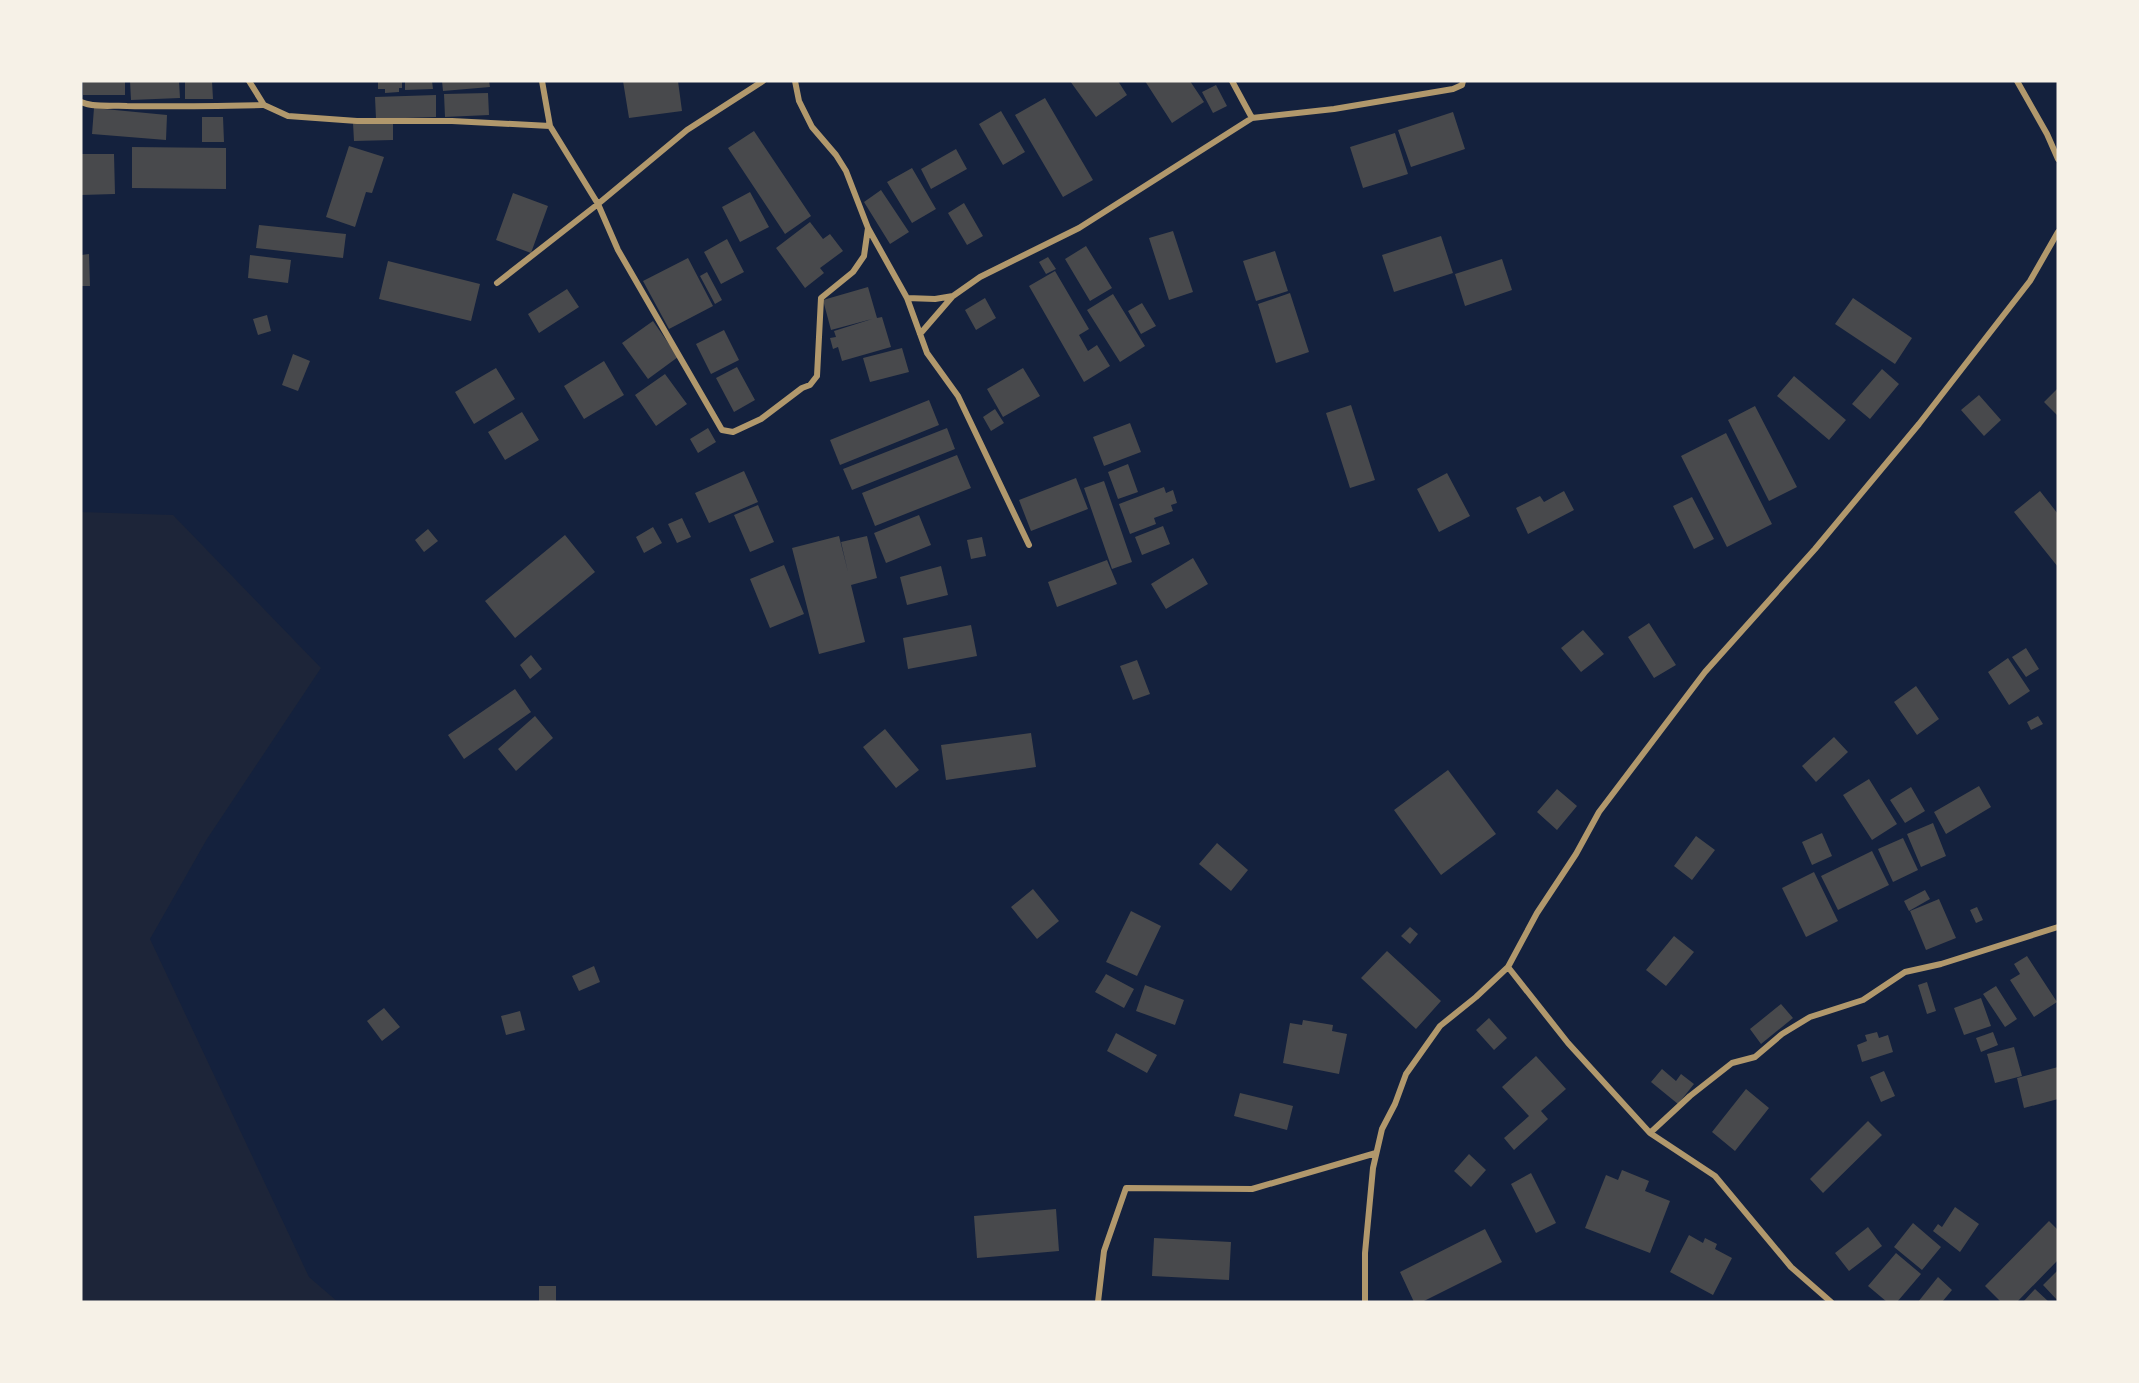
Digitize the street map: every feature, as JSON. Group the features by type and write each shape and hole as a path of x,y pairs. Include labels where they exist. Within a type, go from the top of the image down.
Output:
{"street":[{"path":"249,81 264,105"},
{"path":"543,81 550,126 598,204 618,250 722,430 733,432 761,419 802,388 810,385 817,376 821,298 853,272 864,256 868,228"},
{"path":"496,283 598,204 687,130 763,81"},
{"path":"795,81 799,101 812,127 836,155 846,171 868,228 907,298 927,353 958,396 1029,545"},
{"path":"1232,81 1252,118"},
{"path":"920,334 952,296 980,277 1079,228 1252,118 1334,109 1453,89 1462,85 1463,81"},
{"path":"2017,81 2047,134 2058,159"},
{"path":"81,102 102,105 185,107 264,105 288,116 357,121 452,120 550,126"},
{"path":"1365,1302 1365,1253 1373,1168 1382,1129 1395,1104 1406,1074 1440,1026 1508,967 1537,913 1576,854 1599,812 1706,672 1815,549 1919,424 2030,281 2058,232"},
{"path":"907,298 935,299 952,296"},
{"path":"1650,1133 1690,1096 1732,1063 1755,1057 1782,1034 1810,1017 1863,1000 1905,972 1941,964 2058,927"},
{"path":"1508,967 1568,1043 1650,1133 1715,1176 1791,1267 1831,1302"},
{"path":"1098,1302 1104,1251 1125,1188 1251,1190 1376,1153"}],"shaded area":[{"path":"81,512 173,515 321,668 207,839 150,939 309,1277 338,1302 81,1302"}],"building":[{"path":"83,81 125,81 125,95 83,95"},
{"path":"130,81 179,81 180,98 131,100"},
{"path":"185,81 212,81 213,99 185,99"},
{"path":"378,81 402,81 402,88 399,88 399,92 385,93 385,89 378,89"},
{"path":"405,81 432,81 433,89 405,90"},
{"path":"442,81 489,81 490,87 443,91"},
{"path":"623,81 678,81 682,111 629,118"},
{"path":"1070,81 1118,81 1127,95 1096,117"},
{"path":"1145,81 1190,81 1204,102 1172,123"},
{"path":"1216,85 1227,106 1213,113 1202,92"},
{"path":"488,93 489,115 445,117 444,94"},
{"path":"436,95 436,117 376,119 375,97"},
{"path":"1045,98 1093,180 1063,197 1015,115"},
{"path":"94,108 167,115 166,140 92,134"},
{"path":"1001,111 1025,152 1003,165 979,124"},
{"path":"1453,112 1465,149 1411,167 1398,130"},
{"path":"202,117 223,117 224,142 202,142"},
{"path":"393,122 393,140 354,141 353,123"},
{"path":"754,131 811,216 785,234 728,148"},
{"path":"1395,133 1408,174 1363,188 1350,147"},
{"path":"349,146 384,157 372,193 366,192 355,227 326,217"},
{"path":"132,147 226,148 226,189 132,188"},
{"path":"956,149 967,169 931,189 921,169"},
{"path":"81,154 114,154 115,194 81,195"},
{"path":"912,168 936,209 912,223 887,182"},
{"path":"881,190 909,232 890,244 864,202"},
{"path":"750,192 769,227 740,242 722,207"},
{"path":"513,193 548,206 531,253 496,240"},
{"path":"964,203 983,236 967,245 948,213"},
{"path":"810,222 823,239 830,234 843,251 820,268 824,273 805,288 776,248"},
{"path":"259,225 346,234 343,258 256,248"},
{"path":"1173,231 1193,292 1169,300 1149,238"},
{"path":"1441,236 1453,273 1394,292 1382,255"},
{"path":"727,239 744,272 721,284 704,252"},
{"path":"1086,246 1112,288 1090,301 1065,259"},
{"path":"1275,251 1288,291 1256,301 1243,261"},
{"path":"89,254 90,286 81,286 81,255"},
{"path":"250,255 291,260 288,283 248,278"},
{"path":"1048,257 1056,269 1046,274 1039,262"},
{"path":"688,258 713,306 669,329 643,281"},
{"path":"1502,259 1512,290 1465,306 1455,274"},
{"path":"388,261 480,284 471,321 379,299"},
{"path":"1055,271 1089,329 1079,335 1088,351 1097,345 1110,366 1084,382 1029,286"},
{"path":"707,272 722,300 715,304 700,276"},
{"path":"868,287 877,318 882,317 891,347 842,361 838,347 833,349 830,338 836,337 834,331 872,319 831,330 823,300"},
{"path":"567,289 579,307 539,333 528,314"},
{"path":"1290,293 1309,352 1276,363 1258,304"},
{"path":"1113,294 1145,346 1120,362 1087,310"},
{"path":"985,298 996,318 976,330 965,310"},
{"path":"1853,298 1912,338 1895,364 1835,324"},
{"path":"1142,303 1156,326 1141,334 1128,311"},
{"path":"267,315 271,331 258,335 253,319"},
{"path":"653,321 678,357 648,379 622,343"},
{"path":"724,330 739,360 711,374 696,344"},
{"path":"902,348 909,372 870,382 863,358"},
{"path":"293,354 310,361 298,391 282,385"},
{"path":"604,361 624,395 584,419 564,386"},
{"path":"737,367 755,400 734,412 716,378"},
{"path":"496,368 515,399 474,424 455,392"},
{"path":"1023,368 1040,396 1003,417 987,389"},
{"path":"1882,369 1899,384 1870,419 1852,404"},
{"path":"665,374 687,404 656,426 635,395"},
{"path":"1794,376 1846,420 1829,440 1777,396"},
{"path":"2058,388 2058,416 2044,402"},
{"path":"1979,395 2001,420 1984,436 1961,410"},
{"path":"929,400 939,425 840,465 830,440"},
{"path":"1351,405 1375,480 1350,488 1326,413"},
{"path":"1755,406 1797,487 1769,501 1728,420"},
{"path":"995,409 1004,423 991,431 983,417"},
{"path":"522,412 539,440 505,460 488,432"},
{"path":"1130,423 1141,452 1104,466 1093,437"},
{"path":"708,428 716,442 698,453 690,439"},
{"path":"947,428 955,449 852,490 843,469"},
{"path":"1726,433 1772,524 1727,547 1681,456"},
{"path":"957,455 971,488 875,526 862,493"},
{"path":"1128,464 1138,492 1118,499 1108,472"},
{"path":"744,471 758,502 709,523 695,493"},
{"path":"1447,473 1470,516 1439,532 1417,489"},
{"path":"1076,478 1088,509 1031,531 1019,500"},
{"path":"1104,481 1132,562 1112,569 1084,488"},
{"path":"1164,487 1166,493 1173,490 1177,503 1171,505 1173,511 1154,518 1156,524 1130,534 1119,504"},
{"path":"1564,491 1574,510 1528,534 1516,508 1540,496 1544,502"},
{"path":"2040,491 2058,514 2058,567 2014,512"},
{"path":"1692,497 1714,539 1694,549 1673,506"},
{"path":"758,505 774,542 750,552 734,515"},
{"path":"919,515 931,545 886,563 874,533"},
{"path":"682,518 691,537 677,543 668,524"},
{"path":"1163,526 1170,544 1142,555 1135,537"},
{"path":"653,527 662,543 644,553 636,537"},
{"path":"428,529 438,541 424,552 415,540"},
{"path":"565,535 595,572 515,638 485,601"},
{"path":"839,536 848,572 841,542 867,536 877,578 851,585 865,642 819,654 792,548"},
{"path":"982,537 986,556 971,559 967,540"},
{"path":"1193,558 1208,584 1166,609 1151,584"},
{"path":"1107,560 1117,584 1057,607 1048,582"},
{"path":"784,565 804,614 770,628 750,579"},
{"path":"941,566 948,595 907,605 900,577"},
{"path":"1649,623 1676,665 1654,678 1628,637"},
{"path":"971,625 977,656 908,669 903,638"},
{"path":"1583,630 1604,654 1581,672 1561,648"},
{"path":"2026,648 2039,669 2026,677 2012,657"},
{"path":"531,655 542,669 530,679 520,665"},
{"path":"2008,658 2030,691 2009,705 1988,672"},
{"path":"1137,660 1150,694 1133,700 1120,666"},
{"path":"1916,686 1939,719 1917,735 1894,702"},
{"path":"515,689 531,712 464,759 448,735"},
{"path":"535,716 553,738 516,771 498,749"},
{"path":"2038,716 2043,724 2031,730 2027,722"},
{"path":"885,729 919,770 896,788 863,747"},
{"path":"1031,733 1036,767 946,780 941,745"},
{"path":"1834,737 1848,752 1816,782 1802,766"},
{"path":"1448,770 1496,834 1441,875 1394,810"},
{"path":"1869,779 1897,824 1872,840 1843,795"},
{"path":"1979,786 1991,807 1946,834 1934,812"},
{"path":"1911,787 1925,811 1905,823 1890,800"},
{"path":"1557,789 1577,806 1557,830 1537,812"},
{"path":"1933,823 1946,856 1921,867 1907,834"},
{"path":"1822,833 1832,856 1812,865 1802,842"},
{"path":"1696,836 1715,850 1692,880 1674,866"},
{"path":"1903,838 1918,870 1893,882 1878,849"},
{"path":"1217,843 1248,870 1231,891 1199,864"},
{"path":"1872,851 1889,885 1838,910 1821,876"},
{"path":"1814,872 1838,921 1806,937 1782,888"},
{"path":"1033,889 1059,921 1037,939 1011,907"},
{"path":"1925,890 1930,899 1909,911 1904,901"},
{"path":"1939,899 1956,938 1926,950 1910,911"},
{"path":"1977,907 1983,920 1976,923 1970,910"},
{"path":"1131,911 1161,926 1137,976 1106,962"},
{"path":"1410,927 1418,934 1410,944 1401,936"},
{"path":"1674,936 1694,952 1666,986 1646,970"},
{"path":"1387,951 1441,1001 1416,1029 1361,978"},
{"path":"2027,956 2057,1002 2034,1017 2010,980 2020,974 2014,964"},
{"path":"594,966 600,982 579,991 572,976"},
{"path":"1106,974 1134,989 1124,1008 1095,992"},
{"path":"1927,982 1936,1011 1927,1014 1918,985"},
{"path":"1145,985 1184,1000 1175,1025 1136,1011"},
{"path":"1996,986 2017,1019 2005,1027 1983,994"},
{"path":"1981,998 1991,1026 1964,1035 1954,1008"},
{"path":"1781,1004 1793,1018 1761,1044 1750,1029"},
{"path":"384,1008 400,1027 382,1041 367,1021"},
{"path":"520,1011 525,1030 506,1035 501,1016"},
{"path":"1489,1018 1507,1038 1494,1050 1476,1030"},
{"path":"1303,1020 1333,1025 1332,1031 1347,1034 1339,1074 1283,1063 1290,1023 1302,1025"},
{"path":"1877,1032 1879,1038 1888,1035 1893,1052 1862,1062 1857,1045 1867,1041 1865,1035"},
{"path":"1993,1032 1998,1045 1981,1052 1976,1038"},
{"path":"1116,1033 1157,1055 1147,1073 1107,1051"},
{"path":"2014,1047 2022,1076 1995,1083 1987,1054"},
{"path":"1536,1056 1566,1089 1541,1111 1548,1119 1514,1150 1504,1138 1529,1116 1502,1087"},
{"path":"2058,1067 2058,1099 2024,1108 2017,1078"},
{"path":"1662,1069 1676,1081 1681,1074 1694,1084 1678,1104 1651,1082"},
{"path":"1884,1071 1895,1096 1881,1102 1870,1077"},
{"path":"1746,1089 1769,1108 1735,1151 1712,1132"},
{"path":"1240,1093 1293,1106 1287,1130 1234,1116"},
{"path":"1868,1121 1882,1135 1823,1193 1810,1179"},
{"path":"1469,1154 1486,1170 1471,1187 1454,1171"},
{"path":"1622,1170 1649,1181 1645,1191 1670,1201 1650,1253 1585,1228 1606,1175 1618,1180"},
{"path":"1531,1173 1556,1223 1536,1233 1511,1184"},
{"path":"1955,1207 1979,1224 1960,1252 1933,1231 1938,1224 1942,1227"},
{"path":"1056,1209 1059,1251 977,1258 974,1216"},
{"path":"2049,1221 2058,1230 2058,1260 2017,1302 2001,1302 1985,1286"},
{"path":"1913,1223 1941,1247 1922,1270 1894,1247"},
{"path":"1868,1227 1882,1246 1849,1271 1835,1253"},
{"path":"1485,1229 1502,1262 1422,1302 1414,1302 1400,1272"},
{"path":"1689,1235 1703,1243 1705,1238 1717,1244 1715,1249 1732,1258 1713,1295 1670,1272"},
{"path":"1154,1238 1231,1242 1229,1280 1152,1276"},
{"path":"1896,1253 1921,1274 1897,1302 1887,1302 1868,1286"},
{"path":"2058,1270 2058,1301 2043,1285"},
{"path":"1938,1277 1952,1290 1942,1302 1918,1302"},
{"path":"539,1286 556,1286 556,1302 539,1302"},
{"path":"2035,1289 2049,1302 2023,1302"}]}
